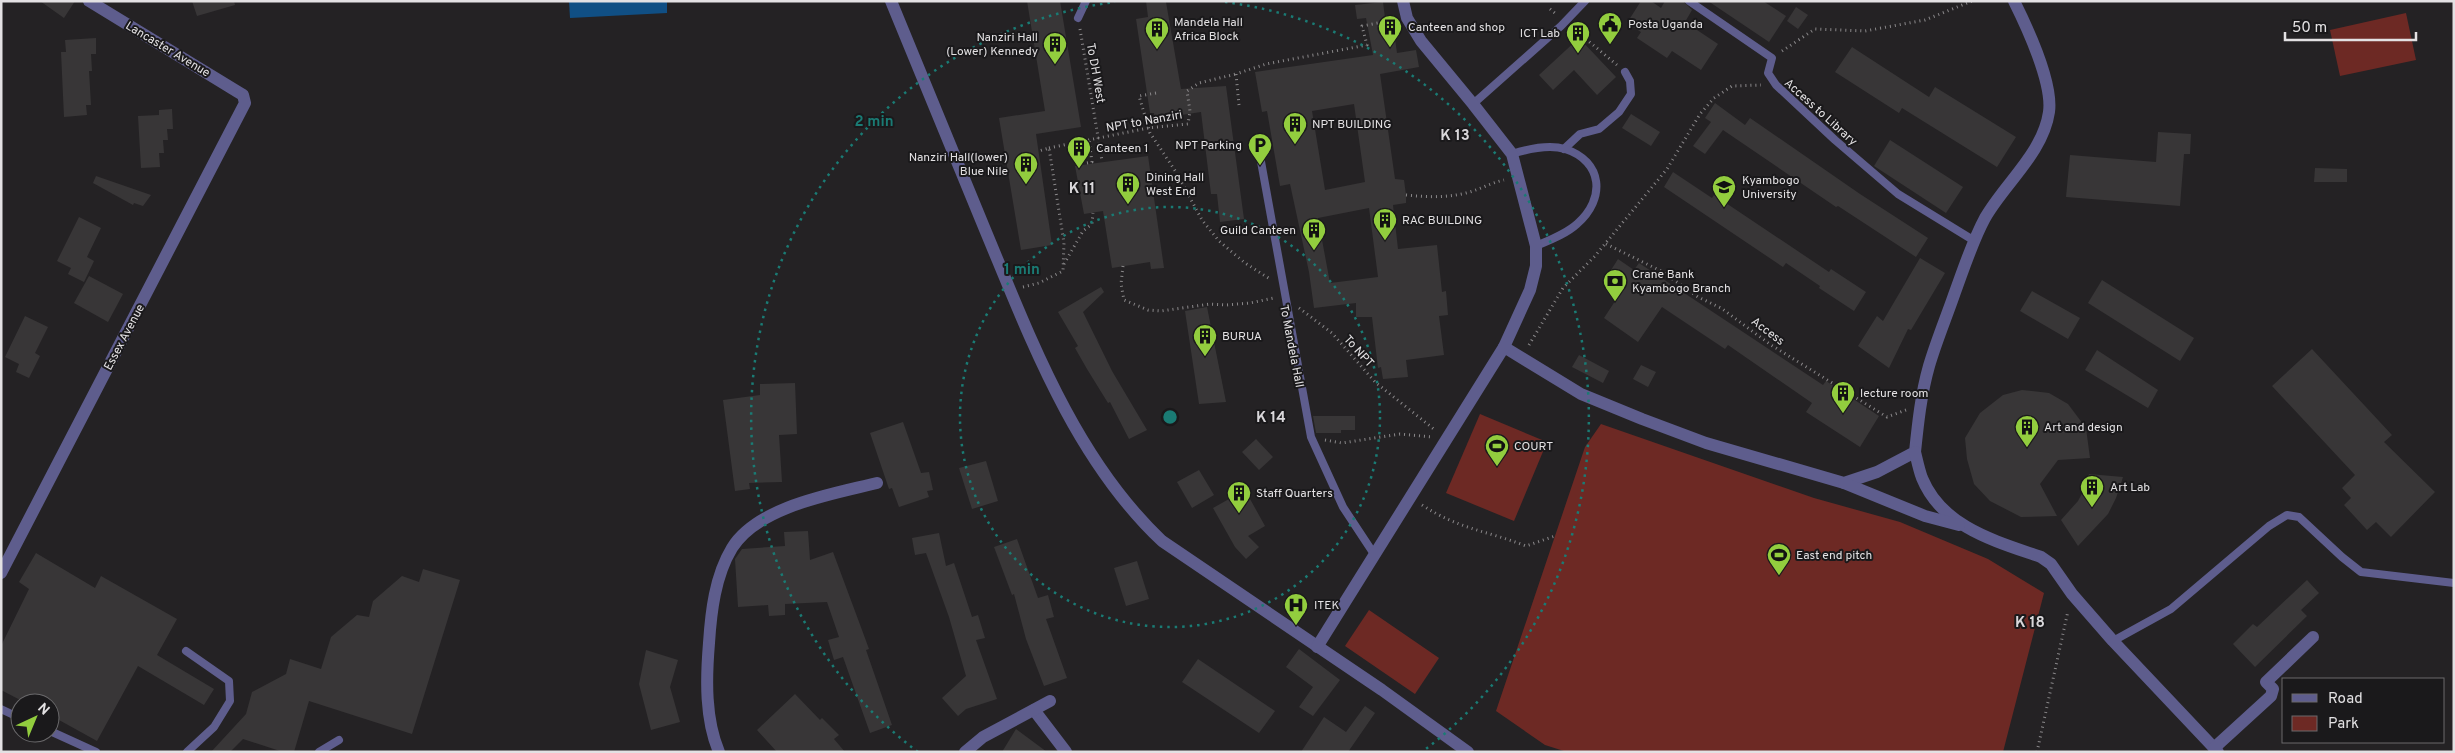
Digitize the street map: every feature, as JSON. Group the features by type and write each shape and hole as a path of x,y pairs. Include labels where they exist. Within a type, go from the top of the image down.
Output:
{"street":[{"name":"Lancaster Avenue","path":"89,1 238,92 245,99"},
{"path":"891,1 1010,290 1061,399 1098,466 1139,520 1162,541 1197,567 1317,647 1468,752"},
{"path":"1317,647 1504,347 1530,290 1536,266 1536,246 1512,154 1474,104 1421,41 1407,18 1403,1"},
{"path":"1960,525 1935,500 1922,478 1915,452 1920,405 1929,366 1974,240 1986,216 2034,150 2045,128 2049,110 2048,91 2027,26 2014,1"},
{"name":"Essex Avenue","path":"1,574 244,106 245,99"},
{"path":"1504,347 1522,356 1581,394 1642,419 1706,443 1844,483 1925,516 1960,525 2041,557 2051,564 2072,594 2113,642 2216,750 2271,696 2273,689 2266,682 2313,637"},
{"path":"1844,483 1877,472 1915,452"},
{"path":"719,752 708,703 707,668 711,616 722,568 732,547 757,523 780,511 811,500 877,483"},
{"path":"965,752 983,737 1050,701"},
{"path":"1034,710 1066,752"}],"lane":[{"path":"1078,18 1086,1"},
{"path":"1474,104 1585,1"},
{"path":"1689,1 1772,58 1768,73 1776,85"},
{"path":"1564,149 1580,134 1599,129 1619,112 1631,94 1630,82 1625,72"},
{"name":"Access to Library","path":"1776,85 1835,140 1898,194 1974,240"},
{"path":"1258,144 1311,437 1343,507 1374,554"},
{"path":"1512,154 1540,148 1564,149 1583,157 1592,168 1597,182 1597,193 1591,206 1579,223 1536,246"},
{"path":"2113,642 2171,609 2269,526 2287,515 2299,516 2360,572 2454,583"},
{"path":"186,651 229,681 230,701 214,728 187,752"},
{"path":"60,736 96,752"},
{"path":"319,752 339,740"}],"path":[{"path":"1772,58 1815,28 1865,31 1925,20 1972,1"},
{"name":"To DH West","path":"1078,18 1102,161"},
{"path":"1239,105 1236,74 1266,64 1367,45 1362,26 1407,18"},
{"path":"1564,22 1583,35 1625,72"},
{"name":"NPT to Nanziri","path":"1039,152 1099,137 1148,128 1188,124 1190,111 1187,91 1199,83 1236,74"},
{"name":"Access to Library","path":"1522,356 1564,288 1606,244 1668,168 1700,114 1714,98 1732,86 1776,85"},
{"path":"1156,93 1139,96 1148,128 1202,220 1219,242 1245,263 1275,282"},
{"path":"1087,163 1092,162 1089,140"},
{"path":"1010,290 1039,283 1064,271 1064,243 1049,148"},
{"path":"1406,195 1431,198 1466,193 1490,183 1519,177"},
{"path":"1064,265 1083,232 1092,224 1092,213"},
{"name":"Access","path":"1606,244 1661,271 1698,297 1721,308 1771,345 1887,418 1920,405"},
{"path":"1123,266 1121,284 1124,300 1148,310 1160,311 1210,304 1226,305 1275,298"},
{"name":"To NPT","path":"1274,274 1275,282 1284,294 1332,333 1375,382 1446,439"},
{"name":"To Mandela Hall","path":"1274,304 1275,282"},
{"path":"1311,437 1342,443 1400,434 1446,439"},
{"path":"1410,496 1439,516 1473,531 1526,546 1556,536"},
{"path":"2037,752 2072,594"}],"green space":[{"path":"2406,13 2416,60 2340,76 2330,30"},
{"name":"COURT","path":"1480,414 1547,442 1514,521 1446,493"},
{"name":"East end pitch","path":"1601,424 1814,498 1900,522 1988,559 2044,593 2003,752 1567,752 1545,745 1496,711 1585,447"},
{"path":"1369,610 1439,658 1415,694 1345,646"}],"water":[{"path":"569,1 667,1 667,13 570,18"}],"building":[{"path":"40,1 75,1 64,18"},
{"path":"192,1 234,1 235,5 197,16"},
{"path":"1027,1 1060,1 1081,127 1036,134 1052,245 1021,250 999,118 1045,111"},
{"path":"1146,1 1166,2 1181,89 1226,86 1244,219 1220,222 1217,194 1211,194 1201,112 1155,119 1154,113 1150,113 1136,19 1148,17"},
{"path":"1641,1 1651,1 1661,8 1665,1 1683,1 1692,10 1685,22 1718,44 1701,70 1672,51 1667,58 1637,38 1641,32 1627,23"},
{"path":"1708,1 1763,1 1786,16 1769,42"},
{"path":"1383,2 1386,26 1393,25 1397,53 1416,50 1419,67 1380,74 1395,179 1404,180 1406,195 1406,203 1393,205 1398,249 1437,245 1442,292 1446,291 1448,315 1439,316 1444,355 1406,360 1408,377 1383,379 1381,367 1378,368 1372,317 1356,317 1356,303 1314,308 1309,272 1290,184 1280,186 1267,111 1262,112 1255,72 1373,55 1366,18 1357,19 1355,5","holes":["1354,104 1365,182 1325,190 1312,111","1369,208 1378,277 1330,283 1318,218"]},
{"path":"1796,7 1808,15 1798,29 1787,21"},
{"path":"96,38 96,54 91,54 92,71 89,71 91,105 86,105 87,115 64,117 61,52 66,52 65,40"},
{"name":"ICT Lab","path":"1579,38 1616,77 1597,95 1574,70 1553,90 1539,75"},
{"path":"1852,47 1929,97 1935,87 2016,137 1997,167 1902,108 1899,113 1835,72"},
{"path":"1715,103 1745,125 1750,118 1860,194 1928,238 1916,257 1838,206 1836,207 1723,130 1705,154 1693,146 1711,122 1705,118"},
{"path":"172,109 173,129 167,129 168,140 163,140 164,153 159,153 160,167 141,168 138,116 159,115 159,110"},
{"path":"1631,114 1660,132 1651,146 1622,128"},
{"path":"2158,132 2191,134 2190,154 2184,154 2180,206 2066,197 2070,155 2156,162"},
{"path":"1890,140 1963,187 1946,213 1874,166"},
{"name":"Dining Hall West End","path":"1148,156 1164,268 1151,269 1150,262 1112,268 1103,211 1084,214 1075,166"},
{"path":"2315,168 2347,169 2347,182 2314,182"},
{"path":"1673,172 1712,198 1714,195 1829,272 1831,269 1866,292 1854,311 1786,263 1783,267 1664,187"},
{"path":"96,176 151,195 143,206 134,203 133,205 93,183"},
{"path":"79,217 101,228 87,257 94,261 84,282 68,274 71,268 57,261"},
{"path":"1920,258 1945,273 1911,330 1908,329 1889,368 1858,346 1877,316 1883,321"},
{"path":"1618,259 1634,270 1639,263 1823,385 1826,381 1879,416 1860,447 1806,412 1812,403 1728,345 1725,349 1662,307 1638,342 1604,318 1623,289 1606,278"},
{"path":"89,276 123,294 108,322 74,303"},
{"path":"2102,280 2194,338 2180,361 2088,303"},
{"path":"1101,287 1104,292 1083,312 1112,371 1147,430 1129,439 1110,402 1108,403 1075,348 1078,346 1058,312"},
{"path":"2032,291 2080,318 2068,339 2020,311"},
{"name":"BURUA","path":"1207,307 1226,402 1199,404 1185,311"},
{"path":"25,316 48,327 35,353 40,356 29,378 16,372 19,364 5,357"},
{"path":"2312,349 2392,435 2384,442 2435,492 2391,537 2376,522 2367,530 2344,505 2351,498 2342,488 2355,475 2272,386"},
{"path":"2097,350 2158,390 2148,408 2085,370"},
{"path":"1579,355 1609,371 1603,383 1572,367"},
{"path":"1641,365 1656,372 1648,387 1633,379"},
{"path":"795,383 797,434 779,435 782,482 749,483 750,489 735,491 723,400 760,395 760,384"},
{"name":"Art and design","path":"2022,390 2049,393 2068,404 2086,428 2090,458 2058,460 2040,484 2057,516 2021,517 1990,501 1974,484 1967,459 1965,438 1980,413 2003,395"},
{"path":"1313,416 1355,416 1355,430 1341,430 1341,433 1316,433"},
{"path":"903,422 921,473 929,472 933,490 927,491 929,497 899,507 892,488 889,489 870,433"},
{"path":"1256,439 1273,457 1259,470 1242,452"},
{"path":"986,461 998,501 972,509 959,468"},
{"path":"1199,470 1214,495 1192,508 1177,482"},
{"name":"Art Lab","path":"2089,474 2123,477 2108,514 2078,546 2061,520 2078,501 2087,484"},
{"name":"Staff Quarters","path":"1245,490 1265,526 1248,536 1259,547 1246,559 1235,547 1213,508"},
{"path":"808,531 810,560 833,552 869,649 866,650 892,725 870,733 843,657 834,660 828,640 839,637 827,602 785,604 785,615 769,616 768,605 738,607 735,559 742,549 785,546 784,532"},
{"path":"939,533 946,566 954,563 972,617 978,615 985,638 976,640 997,699 966,709 958,716 942,698 966,676 949,617 926,553 915,555 912,538"},
{"path":"1017,539 1038,598 1048,595 1054,617 1046,619 1067,678 1044,686 1026,639 1014,594 1012,595 994,547"},
{"path":"36,553 95,588 101,576 177,619 157,655 214,689 204,705 138,666 97,741 60,721 60,693 10,693 10,695 1,690 1,646 29,589 19,582"},
{"path":"1137,561 1149,599 1126,606 1114,568"},
{"path":"423,569 460,580 412,734 309,701 294,752 283,752 243,739 230,752 211,752 246,714 252,692 286,674 290,659 321,669 331,637 357,615 369,617 373,601 402,576 419,582"},
{"path":"2307,580 2319,593 2301,610 2307,616 2255,667 2233,644 2253,624 2257,627"},
{"path":"1299,649 1340,680 1313,716 1299,707 1313,687 1286,667"},
{"path":"646,650 678,660 670,687 680,722 651,730 639,684"},
{"path":"1198,659 1275,711 1259,733 1182,682"},
{"path":"795,694 820,720 822,718 839,735 834,739 845,752 777,752 757,730"},
{"path":"1365,706 1375,713 1348,752 1301,752 1324,717 1346,732"},
{"path":"1016,729 1047,752 1002,752"}],"place":[{"name":"Posta Uganda","path":"1610,45"},
{"name":"Canteen and shop","path":"1390,48"},
{"name":"Mandela Hall Africa Block","path":"1157,50"},
{"name":"ICT Lab","path":"1578,54"},
{"name":"Nanziri Hall (Lower) Kennedy","path":"1055,65"},
{"name":"NPT BUILDING","path":"1295,145"},
{"name":"NPT Parking","path":"1260,166"},
{"name":"Canteen 1","path":"1079,169"},
{"name":"Nanziri Hall(lower) Blue Nile","path":"1026,185"},
{"name":"Dining Hall West End","path":"1128,205"},
{"name":"Kyambogo University","path":"1724,208"},
{"name":"RAC BUILDING","path":"1385,241"},
{"name":"Guild Canteen","path":"1314,251"},
{"name":"Crane Bank Kyambogo Branch","path":"1615,302"},
{"name":"BURUA","path":"1205,357"},
{"name":"lecture room","path":"1843,414"},
{"name":"Art and design","path":"2027,448"},
{"name":"COURT","path":"1497,467"},
{"name":"Art Lab","path":"2092,508"},
{"name":"Staff Quarters","path":"1239,514"},
{"name":"East end pitch","path":"1779,576"},
{"name":"ITEK","path":"1296,626"}],"district":[{"name":"K 13","path":"1455,135"},
{"name":"K 11","path":"1082,188"},
{"name":"K 14","path":"1271,417"},
{"name":"K 18","path":"2030,622"}]}
